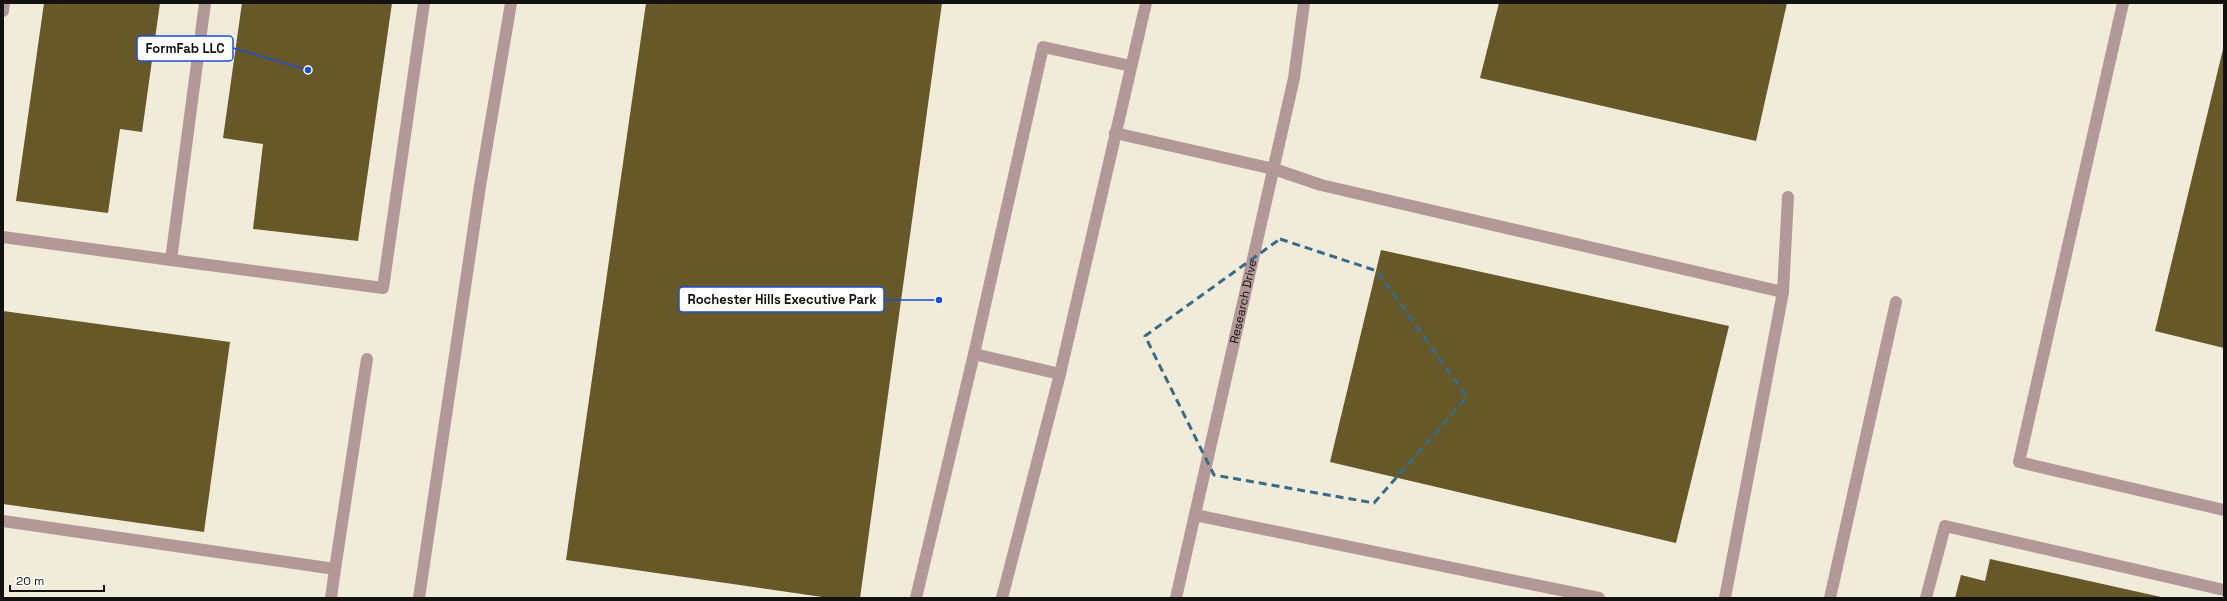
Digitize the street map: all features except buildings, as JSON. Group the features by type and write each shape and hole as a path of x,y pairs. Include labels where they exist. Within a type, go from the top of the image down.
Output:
{"street":[{"path":"3,11 4,3"},
{"path":"171,260 205,3"},
{"path":"3,237 383,288 424,3"},
{"path":"419,598 480,186 511,3"},
{"path":"1002,598 1060,374 1130,66 1146,3"},
{"name":"Research Drive","path":"1176,598 1294,78 1304,3"},
{"path":"2123,3 2019,462 2224,510"},
{"path":"916,598 974,354 1043,47 1130,66"},
{"path":"1115,133 1274,169 1322,185 1783,292"},
{"path":"1724,598 1783,292 1788,197"},
{"path":"1830,598 1896,302"},
{"path":"974,354 1060,374"},
{"path":"331,598 367,359"},
{"path":"1195,515 1599,598"},
{"path":"3,521 335,569"},
{"path":"1926,598 1945,526 2224,590"}],"highlighted area":[{"path":"1280,239 1377,271 1467,397 1374,503 1214,475 1145,336"}],"shaded area":[{"path":"3,3 2224,3 2224,598 3,598"}],"place":[{"name":"FormFab LLC","path":"308,70"},
{"name":"Rochester Hills Executive Park","path":"939,300"}]}
